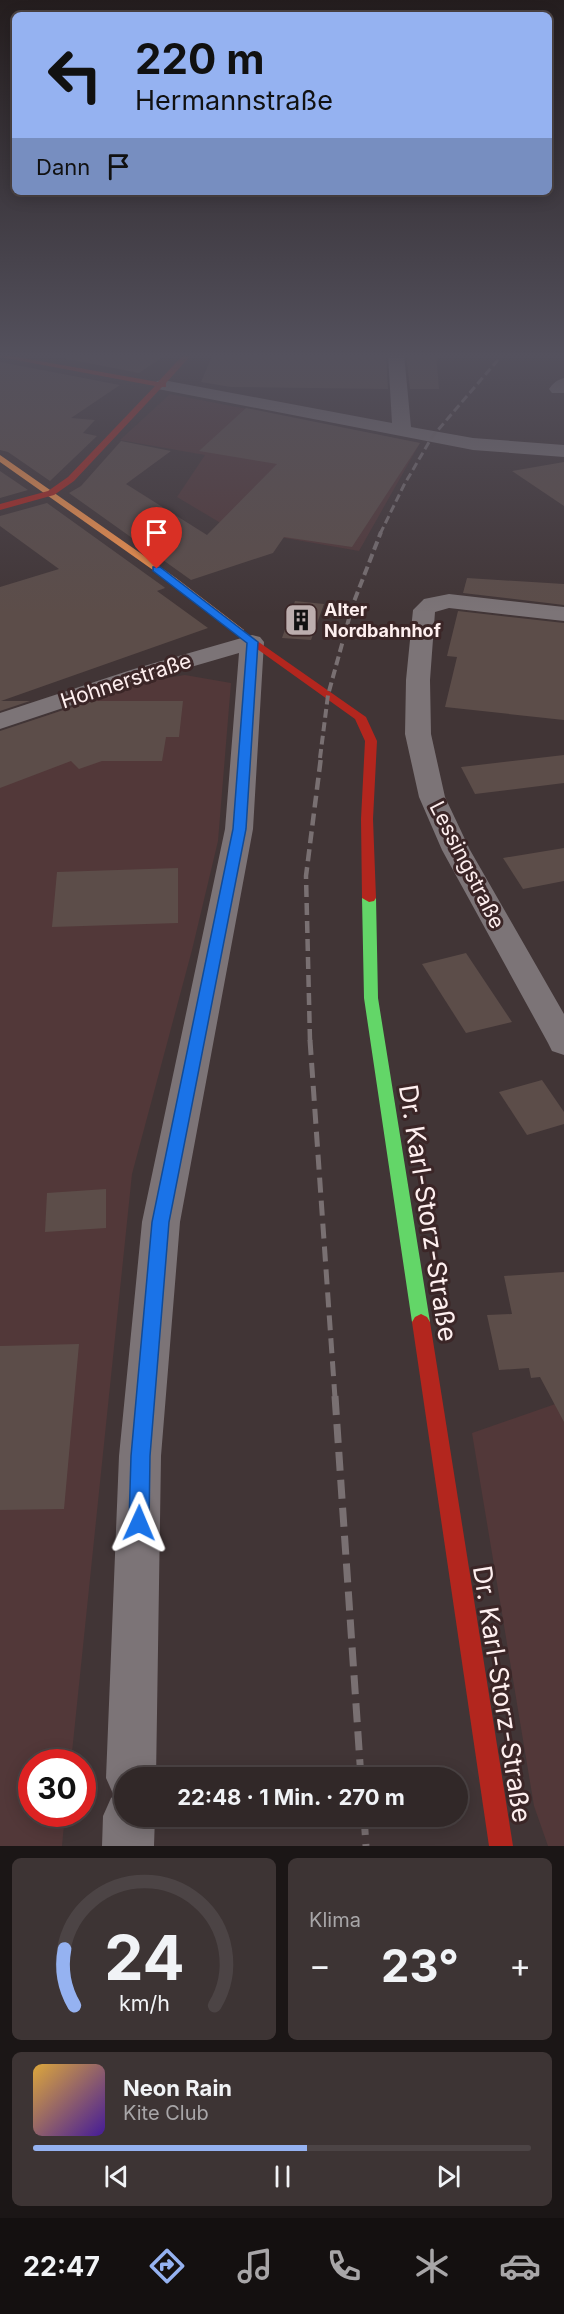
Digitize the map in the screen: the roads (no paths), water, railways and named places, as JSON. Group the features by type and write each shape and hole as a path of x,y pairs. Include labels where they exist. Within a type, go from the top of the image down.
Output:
{"street":[{"path":"0,507 51,493 71,479 109,440"},
{"path":"452,440 473,444 564,451"},
{"name":"Dr. Karl-Storz-Straße","path":"0,458 173,580 252,642 360,717 371,741 367,819 371,998 501,1846"},
{"name":"Lessingstraße","path":"564,614 449,601 432,604 424,610 418,691 418,734 432,797 456,850 564,1043"},
{"path":"131,1767 141,1456 161,1222 239,829 252,642"},
{"name":"Hohnerstraße","path":"0,721 145,673 252,642"},
{"path":"128,1846 129,1827"}],"railway":[{"path":"380,534 404,485 430,440"},
{"path":"320,758 328,695 353,604 381,532"},
{"path":"310,1041 306,876 321,757"},
{"path":"310,1040 335,1398"},
{"path":"335,1396 360,1767"},
{"path":"365,1827 366,1846"}],"place":[{"name":"Alter Nordbahnhof","path":"301,620"}]}
